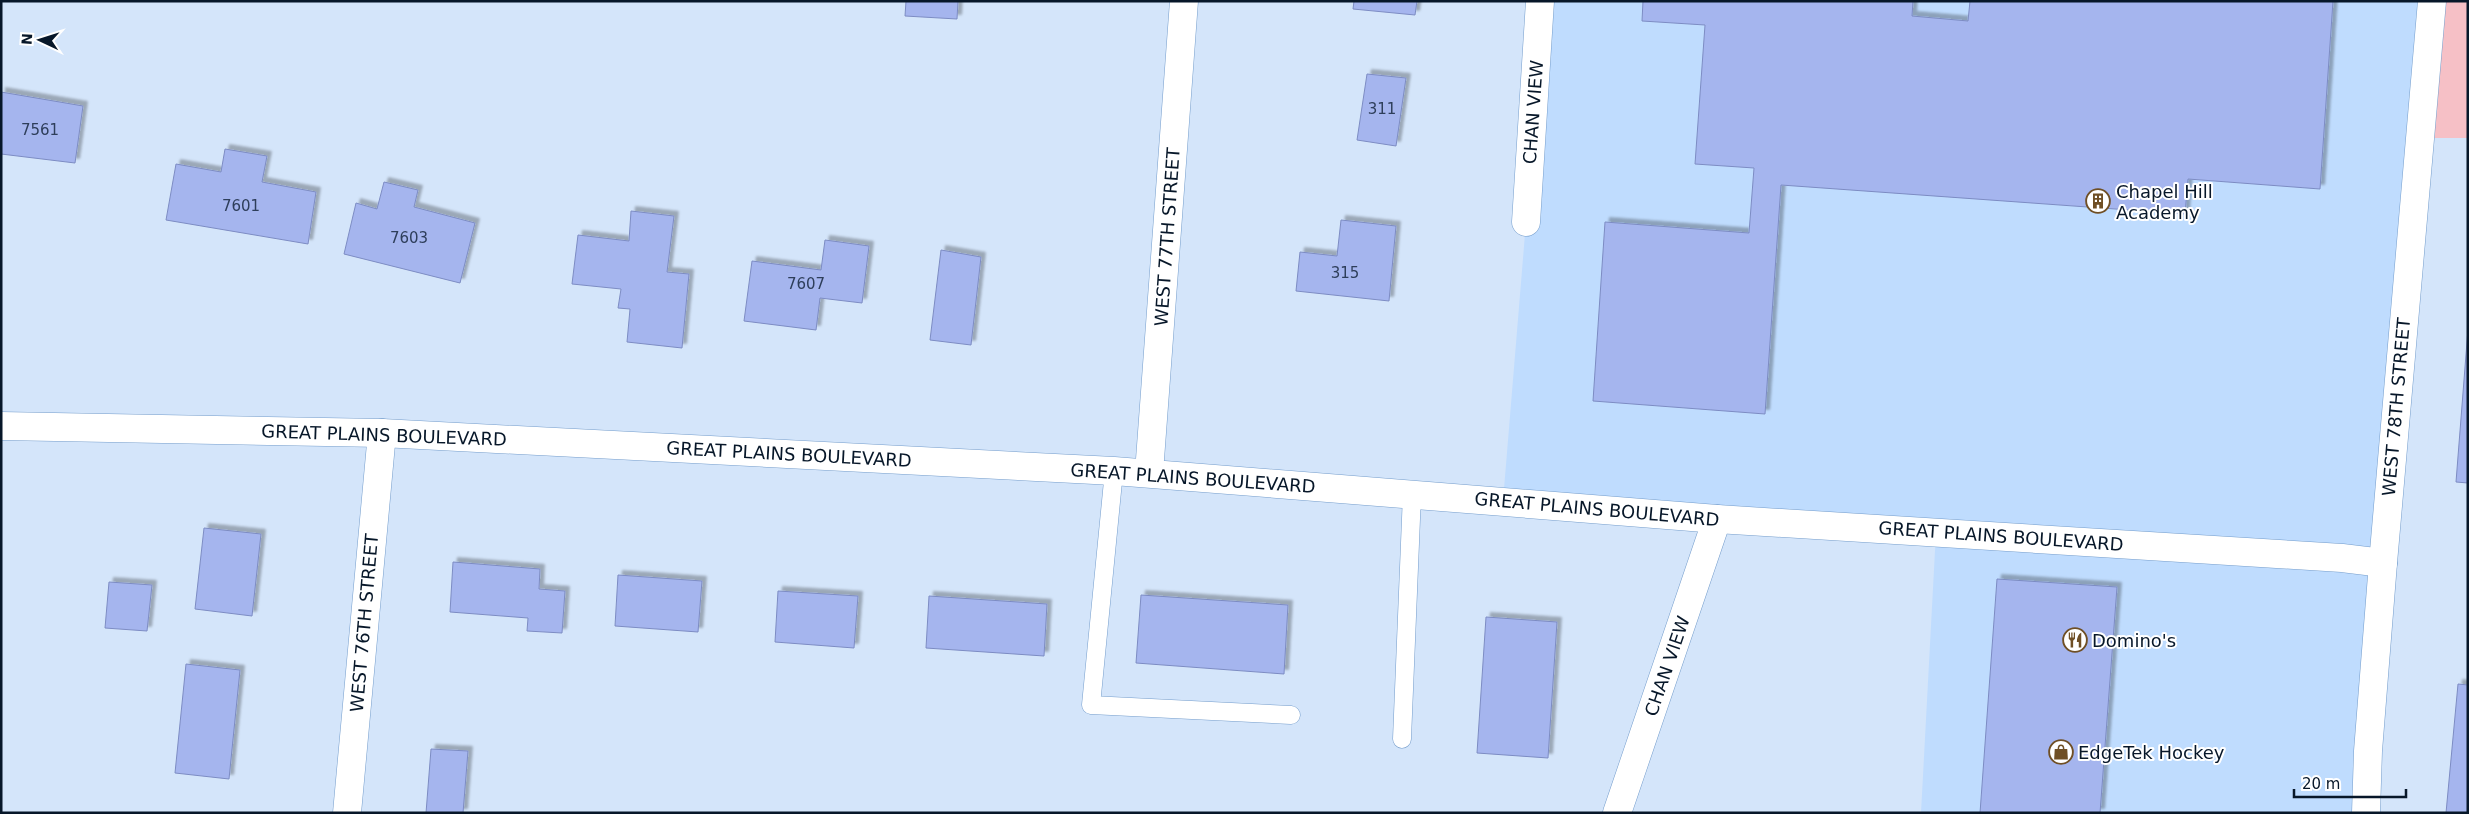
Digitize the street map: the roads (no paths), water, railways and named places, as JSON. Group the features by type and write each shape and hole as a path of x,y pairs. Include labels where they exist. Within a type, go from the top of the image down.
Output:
{"street":[{"name":"WEST 77TH STREET","path":"1149,474 1184,1"},
{"name":"CHAN VIEW","path":"1526,222 1540,1"},
{"name":"WEST 78TH STREET","path":"2366,813 2368,751 2383,563 2432,1"},
{"name":"GREAT PLAINS BOULEVARD","path":"1,426 382,433 1114,471 1717,518 2324,556 2383,563"},
{"name":"WEST 76TH STREET","path":"346,813 382,433"},
{"name":"CHAN VIEW","path":"1617,813 1717,518"}],"lane":[{"path":"1114,471 1091,705 1291,715"},
{"path":"1402,739 1412,494"}],"place":[{"name":"Chapel Hill Academy","path":"2098,201"},
{"name":"Domino's","path":"2075,640"},
{"name":"EdgeTek Hockey","path":"2061,752"}]}
